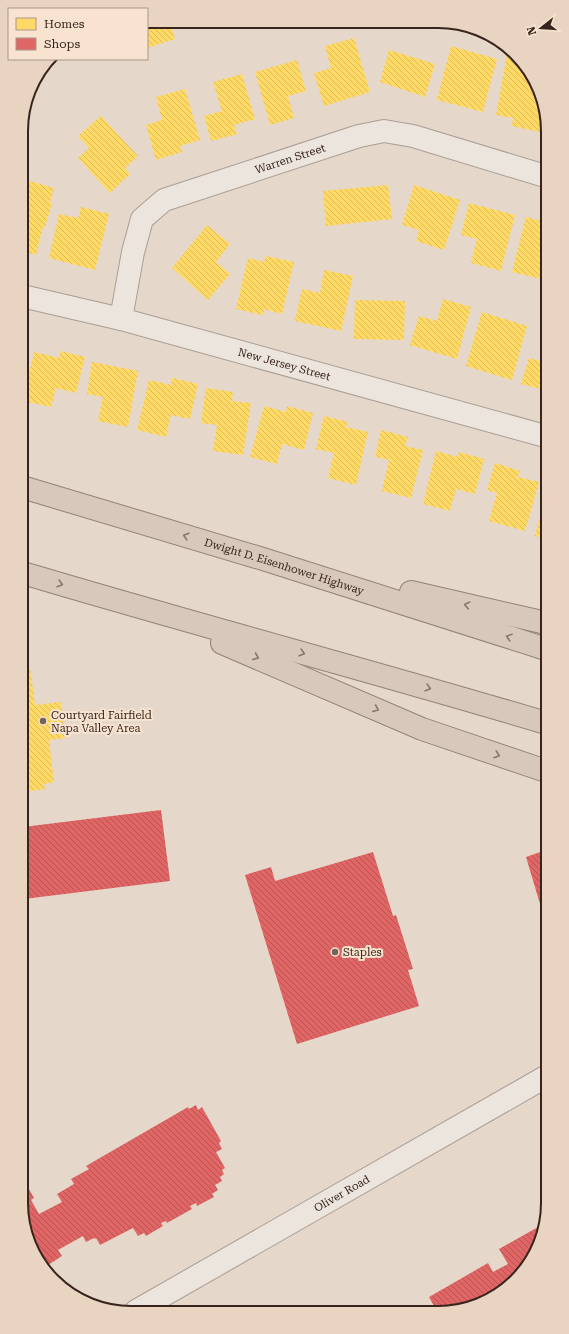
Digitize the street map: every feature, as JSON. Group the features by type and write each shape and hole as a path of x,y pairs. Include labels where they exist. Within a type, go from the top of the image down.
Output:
{"highway":[{"path":"28,481 89,506"},
{"name":"Dwight D. Eisenhower Highway","path":"28,489 264,559 541,647"},
{"path":"264,559 541,622"},
{"path":"28,574 143,609 431,689 541,722"},
{"path":"143,609 422,729 541,769"}],"street":[{"name":"Warren Street","path":"121,319 133,252 142,219 164,200 360,136 384,131 413,136 541,175"},
{"name":"New Jersey Street","path":"28,297 121,319 541,435"},
{"name":"Oliver Road","path":"145,1306 541,1079"}],"building: Homes":[{"path":"148,28 172,28 175,39 148,48"},
{"path":"354,38 370,92 324,106 314,73 331,68 325,46"},
{"path":"451,46 497,59 483,112 437,100"},
{"path":"389,50 435,64 425,97 380,82"},
{"path":"507,55 520,68 533,91 538,104 540,132 512,126 513,118 496,115"},
{"path":"297,60 306,91 288,96 294,118 270,125 255,72"},
{"path":"242,74 255,119 234,125 237,134 211,141 204,116 222,111 213,82"},
{"path":"185,89 200,140 180,146 182,152 156,160 146,125 162,120 156,97"},
{"path":"101,116 138,156 125,168 130,174 110,193 78,158 89,148 78,136"},
{"path":"30,181 54,188 50,202 52,203 45,227 43,227 36,255 28,253 28,188"},
{"path":"388,185 392,219 326,226 323,191"},
{"path":"414,185 460,200 444,250 416,241 419,230 402,225"},
{"path":"469,203 515,215 501,271 471,263 477,239 461,235"},
{"path":"81,207 109,214 95,270 49,258 59,214 78,218"},
{"path":"526,217 541,221 541,279 512,272"},
{"path":"207,225 230,244 216,262 230,274 208,300 172,268"},
{"path":"266,256 294,262 282,314 264,309 263,315 236,309 248,258 264,262"},
{"path":"324,270 353,276 341,331 295,321 302,289 320,293"},
{"path":"443,299 471,307 457,359 410,345 419,316 437,321"},
{"path":"355,300 405,301 404,340 354,339"},
{"path":"482,312 527,326 512,380 466,366"},
{"path":"61,351 85,357 76,393 56,388 51,407 28,402 28,379 34,352 59,358"},
{"path":"529,358 541,361 541,389 521,384"},
{"path":"92,362 138,371 128,427 98,421 103,397 87,394"},
{"path":"172,378 198,384 190,419 171,415 166,437 137,430 149,380 171,385"},
{"path":"206,388 233,392 232,401 251,403 243,455 213,451 217,425 201,423"},
{"path":"264,406 286,412 287,406 313,413 304,450 282,444 277,464 250,457"},
{"path":"324,416 348,422 346,427 368,432 356,485 328,478 334,453 316,449"},
{"path":"381,430 408,437 405,446 423,450 411,498 382,491 389,460 375,457"},
{"path":"436,451 458,457 459,452 484,459 475,494 456,489 450,511 423,504"},
{"path":"495,463 520,471 518,477 539,482 525,531 489,521 497,493 487,490"},
{"path":"541,512 541,538 535,536"},
{"name":"Courtyard Fairfield Napa Valley Area","path":"28,668 30,668 35,705 61,702 65,738 49,740 54,782 44,784 45,789 28,791"}],"building: Shops":[{"path":"161,810 170,881 28,899 28,826"},
{"path":"373,852 393,916 396,915 413,969 408,970 419,1006 297,1044 245,875 271,867 275,881"},
{"path":"541,852 541,907 526,857"},
{"path":"196,1105 198,1110 202,1107 221,1141 219,1143 222,1149 216,1152 225,1168 222,1170 224,1174 220,1177 222,1181 215,1185 218,1190 212,1194 214,1197 197,1206 196,1203 190,1206 192,1209 167,1223 166,1221 161,1223 163,1226 146,1236 144,1233 138,1236 133,1228 100,1245 96,1238 86,1242 83,1236 58,1250 62,1256 48,1265 36,1243 31,1230 28,1187 34,1198 31,1200 39,1214 62,1202 57,1194 74,1184 71,1179 89,1169 86,1166 188,1107 189,1109"},
{"path":"539,1227 527,1255 516,1271 506,1281 484,1295 465,1303 434,1306 429,1297 488,1263 493,1272 508,1264 499,1249"}],"place":[{"name":"Courtyard Fairfield Napa Valley Area","path":"43,721"},
{"name":"Staples","path":"335,952"}]}
